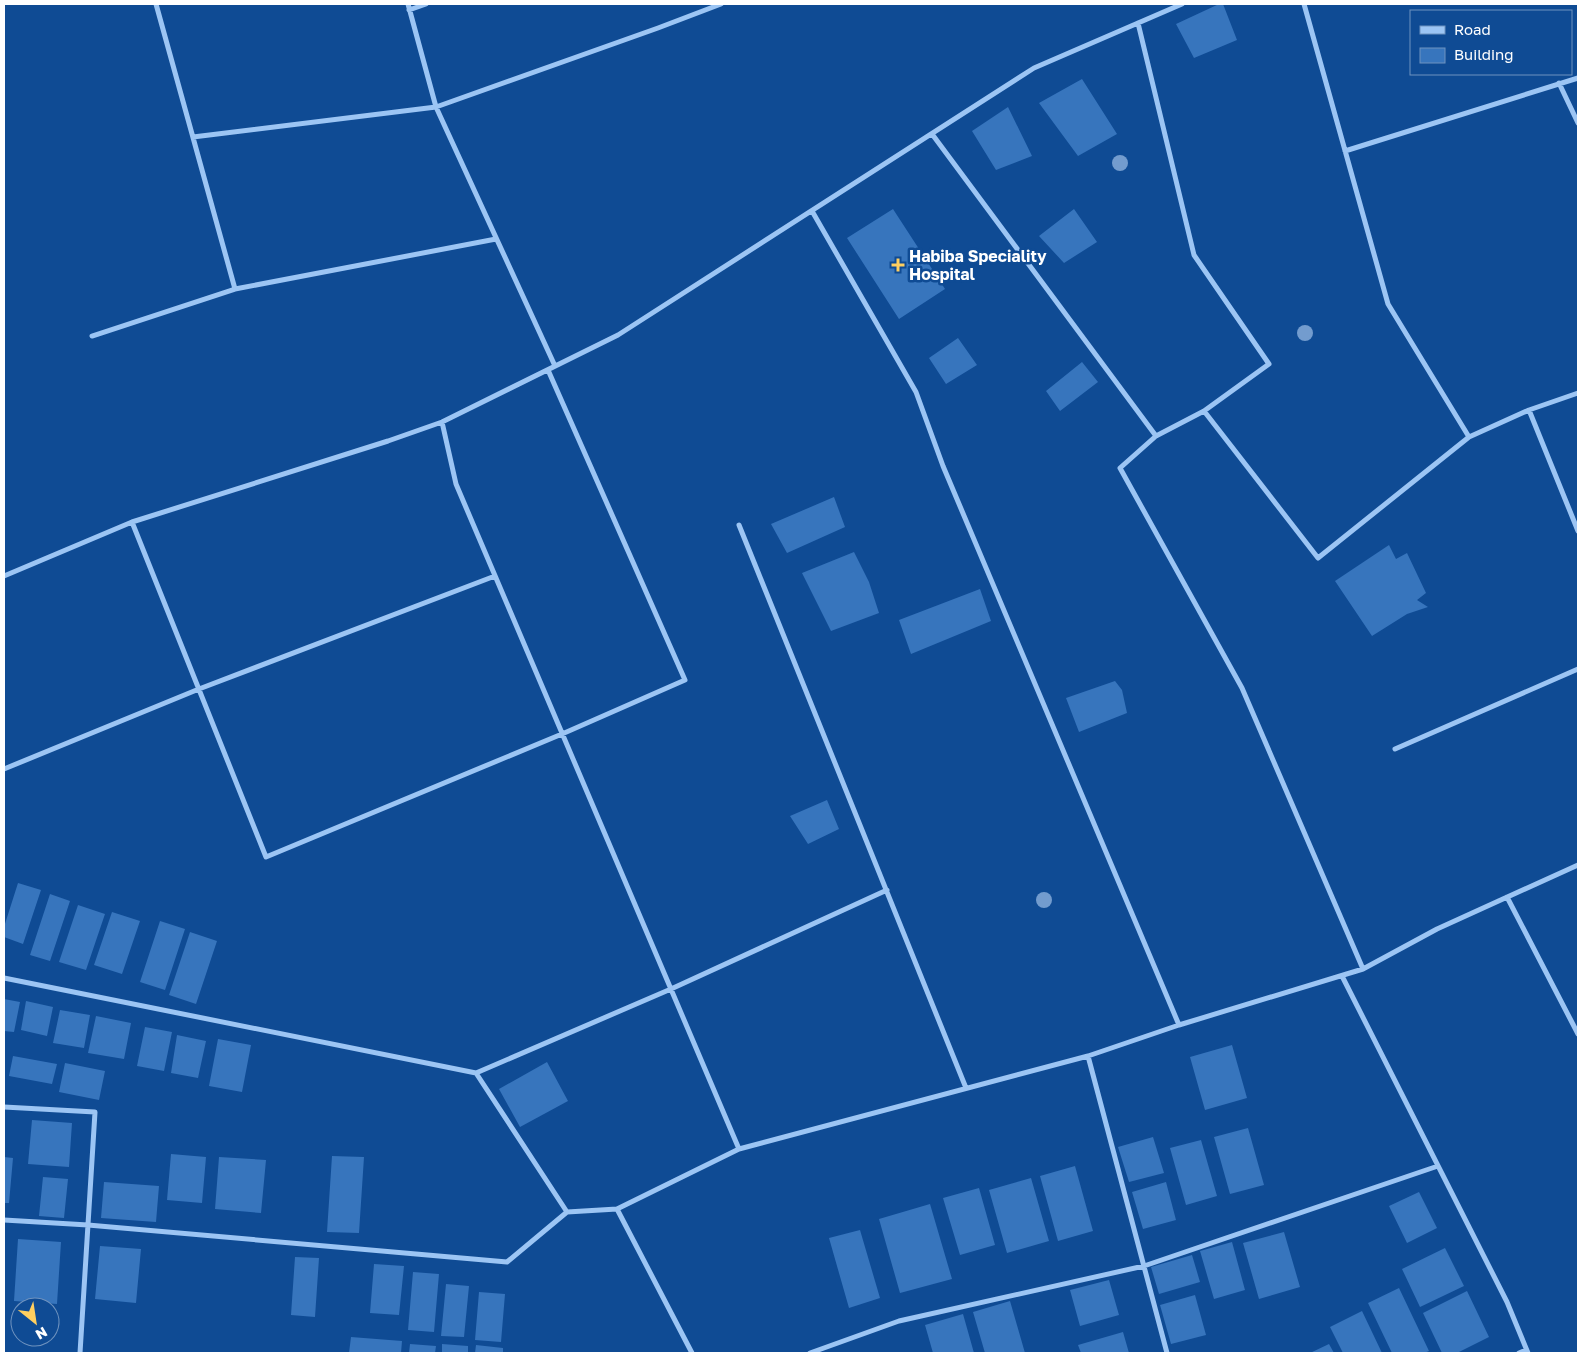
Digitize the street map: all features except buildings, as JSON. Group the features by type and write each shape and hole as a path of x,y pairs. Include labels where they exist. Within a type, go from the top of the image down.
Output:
{"street":[{"path":"156,4 235,289"},
{"path":"408,4 436,107 555,366"},
{"path":"410,10 426,4"},
{"path":"193,137 436,107 721,4"},
{"path":"4,576 132,522 388,441 442,422 618,335 1034,68 1182,4"},
{"path":"1304,4 1388,304 1469,437"},
{"path":"1138,23 1194,255 1269,364 1204,412 1156,436 1120,468 1242,688 1363,970"},
{"path":"1345,151 1578,78"},
{"path":"1559,83 1578,123"},
{"path":"932,134 1156,436"},
{"path":"812,211 916,392 943,466 1179,1026"},
{"path":"92,336 235,289 496,239"},
{"path":"132,522 266,857 562,734 685,680 548,370"},
{"path":"1204,412 1318,558 1469,437 1529,410 1578,394"},
{"path":"1529,410 1578,530"},
{"path":"442,422 456,484 738,1149"},
{"path":"739,526 966,1088"},
{"path":"4,769 199,689 495,576"},
{"path":"1395,749 1578,669"},
{"path":"4,1220 88,1225 507,1262 567,1212 617,1209 738,1149 1088,1056 1363,970 1437,929 1578,864"},
{"path":"4,978 476,1073 670,989 887,890"},
{"path":"1507,897 1578,1034"},
{"path":"1342,976 1507,1302 1527,1352 1519,1353"},
{"path":"1088,1056 1167,1353"},
{"path":"476,1073 567,1212"},
{"path":"4,1106 95,1112 80,1353"},
{"path":"810,1353 899,1321 1144,1266 1438,1166"},
{"path":"617,1209 692,1353"}],"place":[{"name":"Habiba Speciality Hospital","path":"898,265"}]}
